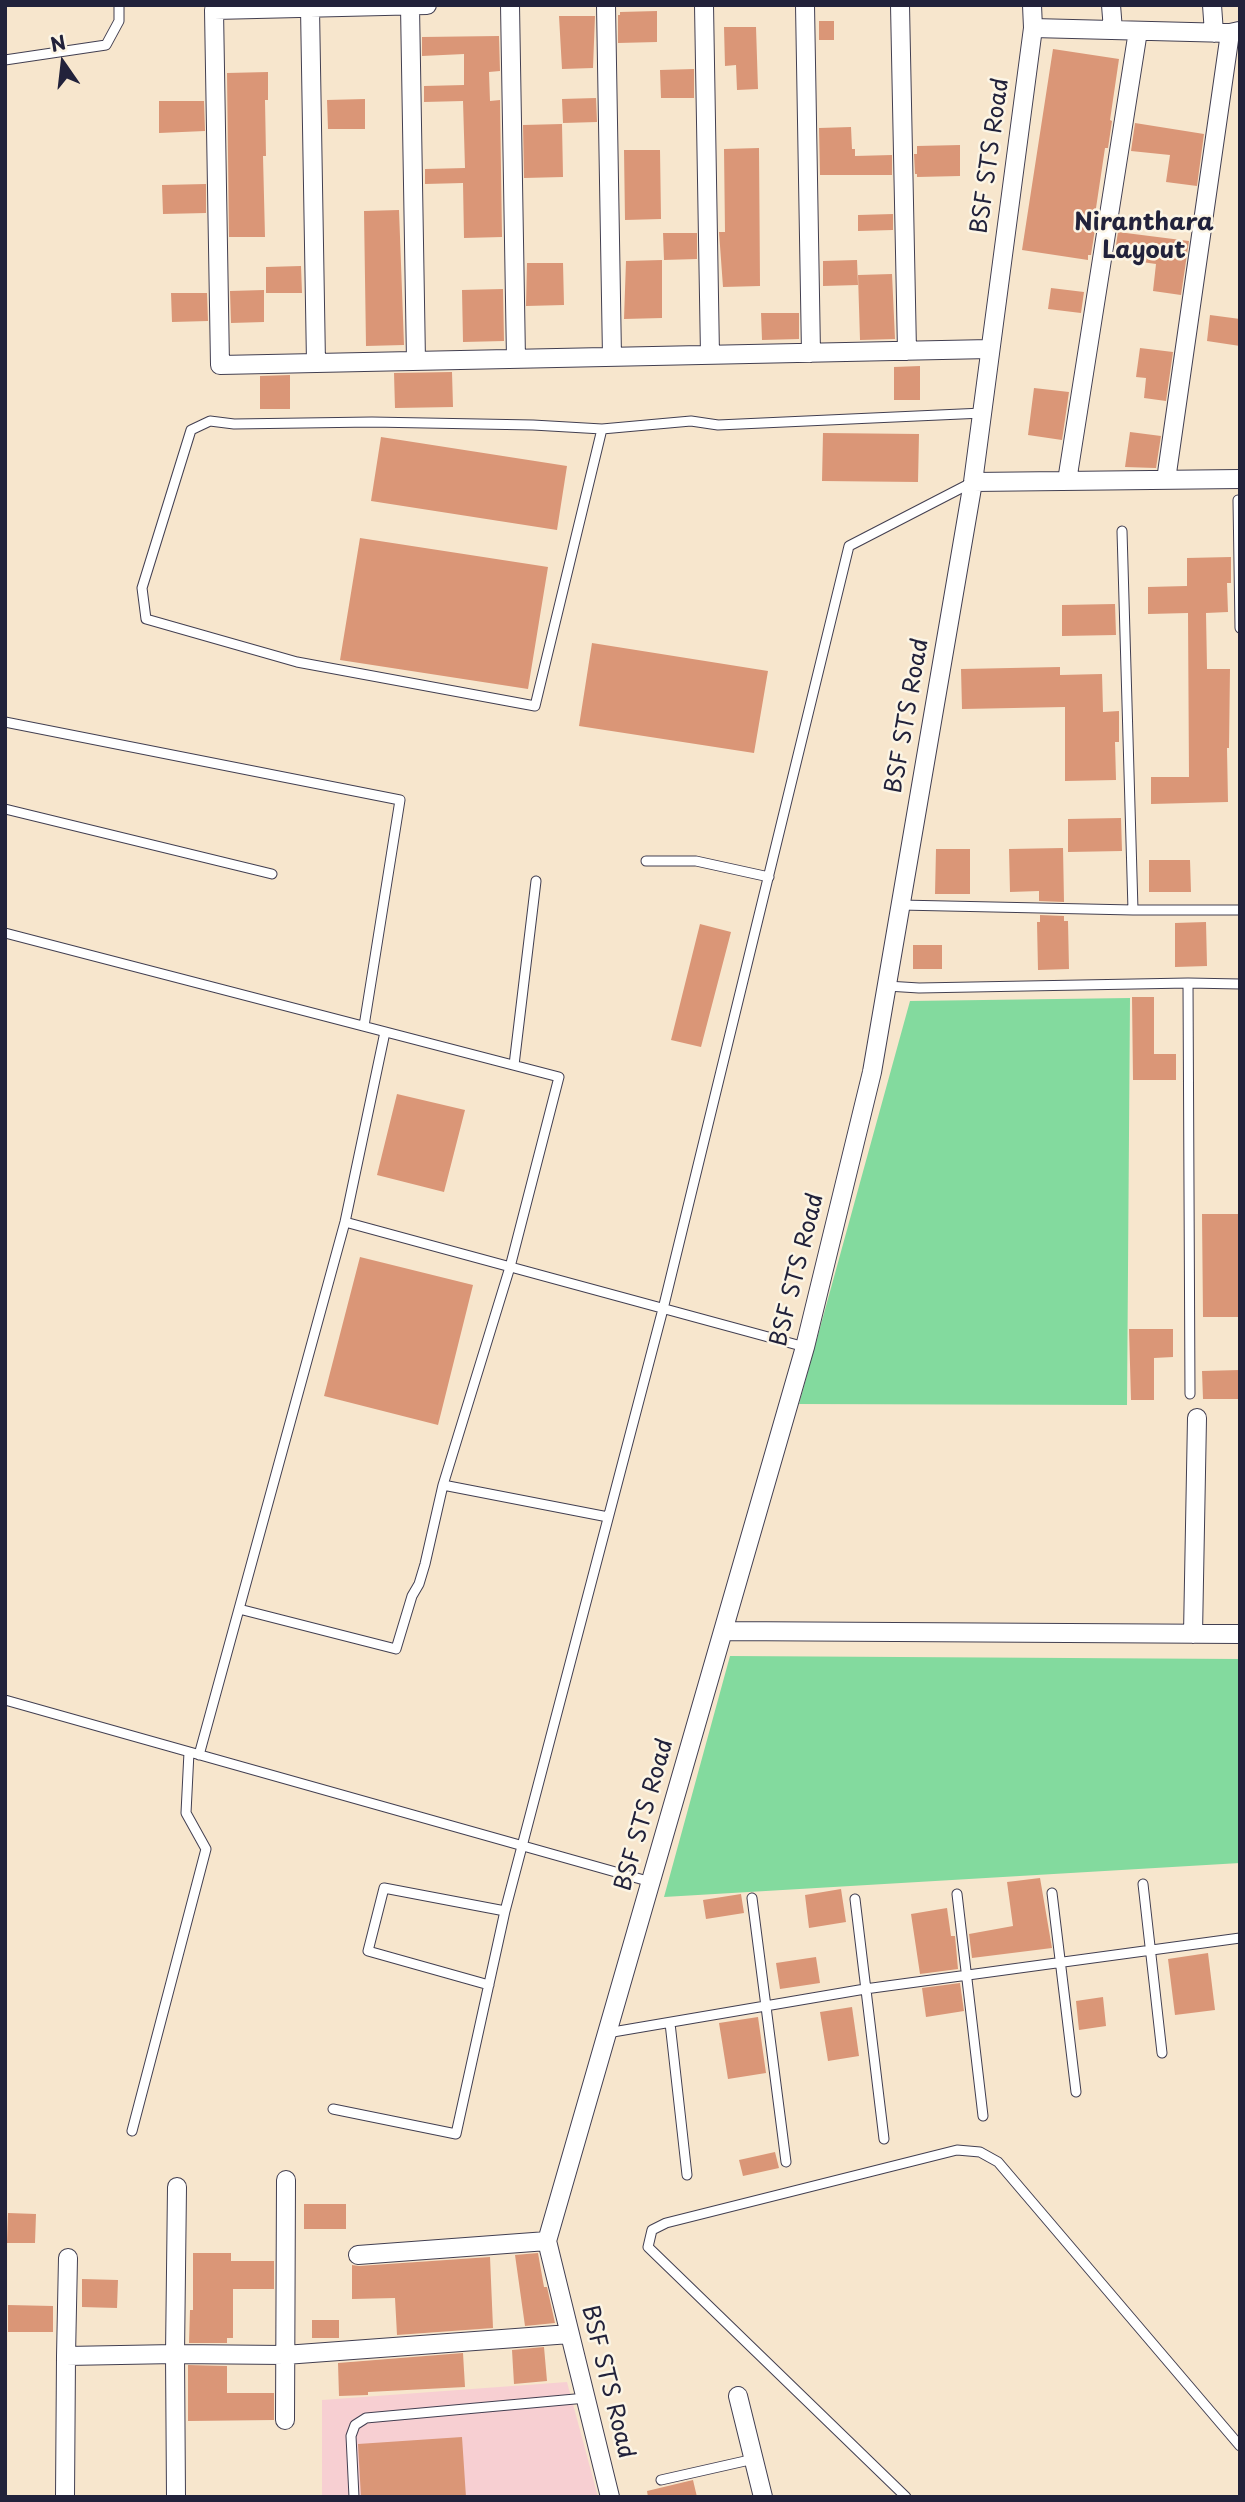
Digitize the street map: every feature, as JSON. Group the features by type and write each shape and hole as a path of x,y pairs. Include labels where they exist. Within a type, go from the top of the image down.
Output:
{"street":[{"path":"427,5 214,10 220,365 990,349"},
{"path":"510,5 516,359"},
{"path":"606,5 612,357"},
{"path":"704,5 710,355"},
{"path":"805,5 811,353"},
{"path":"900,5 906,351"},
{"name":"BSF STS Road","path":"610,2497 547,2241 805,1347 872,1072 973,482 1033,28 1032,5"},
{"path":"1111,5 1112,30"},
{"path":"1166,480 1228,32 1212,5"},
{"path":"410,6 416,361"},
{"path":"310,8 316,363"},
{"path":"1033,28 1228,32"},
{"path":"1067,481 1138,31"},
{"path":"973,482 1240,479"},
{"path":"1193,1634 1197,1418"},
{"path":"723,1631 1240,1634"},
{"path":"285,2420 286,2180"},
{"path":"176,2497 177,2187"},
{"path":"358,2255 547,2241"},
{"path":"65,2497 68,2258"},
{"path":"66,2356 285,2355 570,2334"},
{"path":"738,2396 763,2497"}],"lane":[{"path":"5,60 106,45 119,21 119,5"},
{"path":"602,429 535,706 297,662 146,619 142,588 191,430 210,421 234,424 520,424 602,429 691,421 718,425 983,413"},
{"path":"333,2109 456,2134 505,1911 663,1308 849,546 973,482"},
{"path":"1238,500 1240,628"},
{"path":"1122,531 1133,910"},
{"path":"5,722 400,800 364,1026"},
{"path":"5,809 272,874"},
{"path":"646,861 696,861 769,877"},
{"path":"514,1065 536,881"},
{"path":"900,905 1240,910"},
{"path":"5,933 559,1077 510,1267 443,1485 425,1564 396,1649 239,1609"},
{"path":"1188,983 1190,1394"},
{"path":"887,986 919,988 1240,984"},
{"path":"199,1755 345,1222 385,1032"},
{"path":"345,1222 805,1347"},
{"path":"443,1485 608,1517"},
{"path":"5,1700 651,1882"},
{"path":"132,2131 206,1849 186,1813 189,1752"},
{"path":"1143,1884 1162,2053"},
{"path":"489,1985 368,1951 384,1888 505,1911"},
{"path":"1052,1893 1076,2092"},
{"path":"957,1894 983,2116"},
{"path":"752,1898 786,2162"},
{"path":"856,1899 884,2139"},
{"path":"607,2034 865,1989 1240,1938"},
{"path":"670,2023 687,2175"},
{"path":"906,2497 648,2247 652,2230 666,2224 957,2150 980,2152 998,2162 1240,2446"},
{"path":"354,2497 351,2436 355,2425 366,2418 586,2398"},
{"path":"661,2480 754,2459"}],"shaded area":[{"path":"567,2382 598,2497 322,2497 322,2400"}],"green space":[{"path":"1130,998 1127,1405 799,1404 910,1001"},
{"path":"730,1656 1240,1659 1240,1863 664,1897"}],"building":[{"path":"657,11 657,42 618,43 620,12"},
{"path":"559,16 595,16 593,68 562,69"},
{"path":"819,21 834,21 834,40 819,40"},
{"path":"724,27 756,27 758,89 737,90 736,65 725,66"},
{"path":"499,36 500,71 489,72 490,101 500,100 502,237 464,238 463,183 425,184 425,169 465,168 463,101 424,102 424,86 464,85 464,54 422,56 422,37"},
{"path":"1053,49 1119,59 1108,148 1105,148 1093,228 1095,229 1088,260 1022,250"},
{"path":"694,69 694,98 661,98 660,70"},
{"path":"268,72 268,100 265,100 266,156 263,156 265,237 229,237 227,73"},
{"path":"596,98 597,122 563,123 562,99"},
{"path":"365,99 365,129 328,129 327,100"},
{"path":"159,101 204,101 205,131 159,133"},
{"path":"1135,123 1204,134 1197,186 1166,182 1170,155 1131,151"},
{"path":"562,124 563,177 524,178 523,125"},
{"path":"851,127 855,156 892,155 892,175 820,175 819,128"},
{"path":"960,145 960,176 917,177 914,154 917,154 917,146"},
{"path":"759,148 760,286 723,287 719,232 725,232 724,149"},
{"path":"624,150 660,150 661,219 625,220"},
{"path":"206,184 206,213 163,214 162,185"},
{"path":"399,210 404,345 366,346 364,211"},
{"path":"893,214 893,230 858,231 858,215"},
{"path":"1118,232 1189,241 1181,295 1153,291 1156,264 1114,258"},
{"path":"663,233 697,233 697,259 664,260"},
{"path":"662,260 662,318 624,319 626,261"},
{"path":"857,260 858,285 823,286 823,261"},
{"path":"527,263 563,263 564,305 526,306"},
{"path":"301,266 302,293 266,293 266,267"},
{"path":"892,274 895,339 860,340 858,275"},
{"path":"1051,288 1084,292 1081,313 1048,309"},
{"path":"503,289 504,341 463,342 462,290"},
{"path":"264,290 264,322 231,323 230,291"},
{"path":"171,293 207,293 208,321 172,322"},
{"path":"761,313 799,313 799,339 762,340"},
{"path":"1210,315 1240,319 1240,346 1207,341"},
{"path":"1140,348 1173,352 1166,401 1144,398 1146,378 1136,377"},
{"path":"920,366 920,400 894,400 894,367"},
{"path":"452,372 453,407 395,408 394,373"},
{"path":"290,375 290,409 260,409 260,376"},
{"path":"1034,388 1069,392 1062,440 1028,435"},
{"path":"1130,432 1161,436 1156,468 1125,467"},
{"path":"823,433 919,434 918,482 822,481"},
{"path":"381,437 567,466 557,530 371,501"},
{"path":"360,538 548,567 528,689 340,660"},
{"path":"1231,557 1231,583 1227,583 1228,612 1206,613 1207,669 1230,669 1228,802 1151,804 1151,777 1189,777 1188,613 1148,614 1148,587 1187,586 1187,558"},
{"path":"1115,604 1116,635 1062,636 1062,605"},
{"path":"592,643 768,671 754,753 579,726"},
{"path":"1060,667 1060,675 1102,674 1103,712 1119,711 1119,742 1115,742 1116,780 1065,781 1065,707 962,709 961,669"},
{"path":"1121,818 1122,851 1068,852 1068,819"},
{"path":"1063,848 1064,902 1039,901 1039,891 1010,892 1009,849"},
{"path":"936,849 970,849 970,894 935,894"},
{"path":"1149,860 1190,860 1191,892 1149,892"},
{"path":"1040,915 1064,916 1064,921 1068,921 1069,969 1038,970 1037,922 1040,922"},
{"path":"1206,922 1207,966 1175,967 1175,923"},
{"path":"700,924 731,932 701,1047 671,1040"},
{"path":"913,945 942,945 942,969 913,969"},
{"path":"1132,997 1154,997 1154,1054 1176,1054 1176,1080 1133,1080"},
{"path":"397,1094 465,1110 444,1192 377,1175"},
{"path":"1202,1214 1240,1214 1240,1317 1203,1317"},
{"path":"360,1257 473,1285 438,1425 324,1396"},
{"path":"1129,1329 1173,1329 1173,1357 1154,1358 1154,1400 1131,1400"},
{"path":"1240,1370 1240,1399 1203,1399 1202,1371"},
{"path":"1040,1878 1052,1948 972,1958 969,1934 1013,1926 1007,1882"},
{"path":"841,1889 846,1922 809,1928 805,1895"},
{"path":"741,1894 744,1913 706,1919 703,1900"},
{"path":"947,1908 951,1936 955,1936 958,1969 920,1974 911,1914"},
{"path":"1208,1953 1215,2010 1175,2015 1168,1959"},
{"path":"816,1957 820,1983 780,1989 776,1963"},
{"path":"960,1983 964,2011 926,2017 922,1988"},
{"path":"1103,1997 1106,2026 1079,2030 1076,2001"},
{"path":"852,2007 859,2056 828,2061 820,2012"},
{"path":"758,2017 766,2073 728,2079 719,2023"},
{"path":"775,2152 779,2168 743,2176 739,2160"},
{"path":"304,2204 346,2204 346,2229 304,2229"},
{"path":"8,2213 36,2214 35,2243 7,2243"},
{"path":"193,2253 231,2253 231,2261 274,2261 274,2289 233,2289 233,2338 227,2338 227,2343 189,2343 190,2310 193,2310"},
{"path":"538,2253 544,2287 547,2287 555,2323 525,2326 515,2255"},
{"path":"490,2257 493,2328 397,2335 395,2298 352,2299 352,2265"},
{"path":"82,2279 118,2280 117,2308 82,2307"},
{"path":"8,2305 53,2306 53,2332 8,2332"},
{"path":"312,2320 339,2320 339,2338 312,2338"},
{"path":"544,2347 547,2381 514,2384 512,2350"},
{"path":"463,2353 465,2387 339,2396 338,2363"},
{"path":"188,2365 227,2366 227,2393 274,2393 274,2420 188,2421"},
{"path":"462,2437 466,2497 361,2497 358,2444"},
{"path":"693,2480 697,2497 648,2497 647,2491"}],"district":[{"name":"Niranthara Layout","path":"1144,237"}]}
